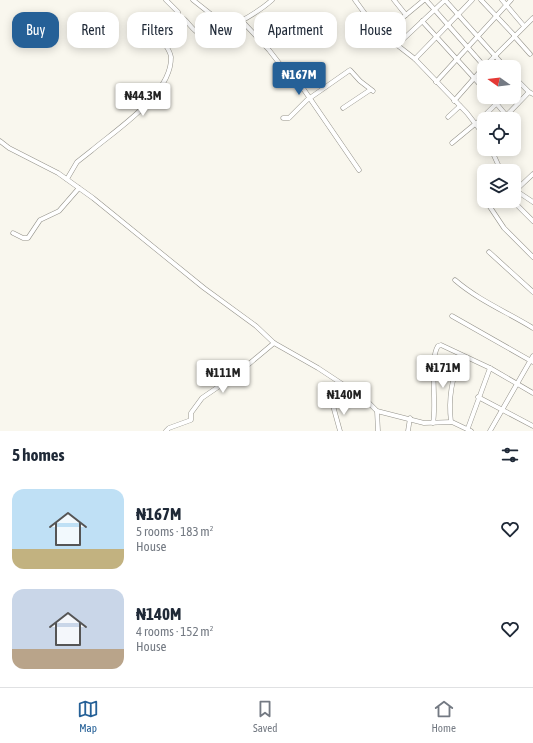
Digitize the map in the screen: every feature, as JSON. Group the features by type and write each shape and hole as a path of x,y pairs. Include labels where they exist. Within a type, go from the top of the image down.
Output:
{"street":[{"path":"166,0 178,12"},
{"path":"193,0 209,12"},
{"path":"246,19 261,10 272,0"},
{"path":"356,0 364,12"},
{"path":"394,0 404,12"},
{"path":"406,15 425,0 478,60"},
{"path":"406,36 445,0 499,60"},
{"path":"415,59 472,0"},
{"path":"481,0 530,54"},
{"path":"502,0 524,26"},
{"path":"436,82 477,35 511,0"},
{"path":"490,60 533,18"},
{"path":"422,21 477,81"},
{"path":"187,22 195,30"},
{"path":"246,25 269,50 293,81 300,84 311,98 359,170"},
{"path":"67,179 80,158 91,151 157,93 168,73 171,57 167,48"},
{"path":"401,48 415,59 460,106 477,127"},
{"path":"284,118 289,118 311,98 350,70 372,91 342,108"},
{"path":"454,101 477,75"},
{"path":"521,85 531,93 521,101"},
{"path":"452,143 475,124 495,104"},
{"path":"510,112 517,104"},
{"path":"448,117 460,106"},
{"path":"0,141 9,148 67,179 204,288 256,326 274,342 349,388 365,399 377,411 410,418 424,423 450,422 469,430 478,397 490,368"},
{"path":"521,185 533,174"},
{"path":"13,233 23,238 28,238 40,220 59,211 79,188"},
{"path":"521,194 533,202"},
{"path":"491,208 504,228 533,257"},
{"path":"520,208 533,221"},
{"path":"489,252 533,292"},
{"path":"455,280 467,290 501,312 516,318 533,328"},
{"path":"452,316 532,359 490,431"},
{"path":"166,431 169,428 192,420 191,412 202,398 237,374 274,342"},
{"path":"433,423 436,410 434,367 436,348 440,345 490,368 533,393"},
{"path":"450,422 450,396 453,376 462,356"},
{"path":"340,431 332,402 349,388"},
{"path":"478,397 533,426"},
{"path":"377,411 378,431"},
{"path":"408,431 410,418"}]}
